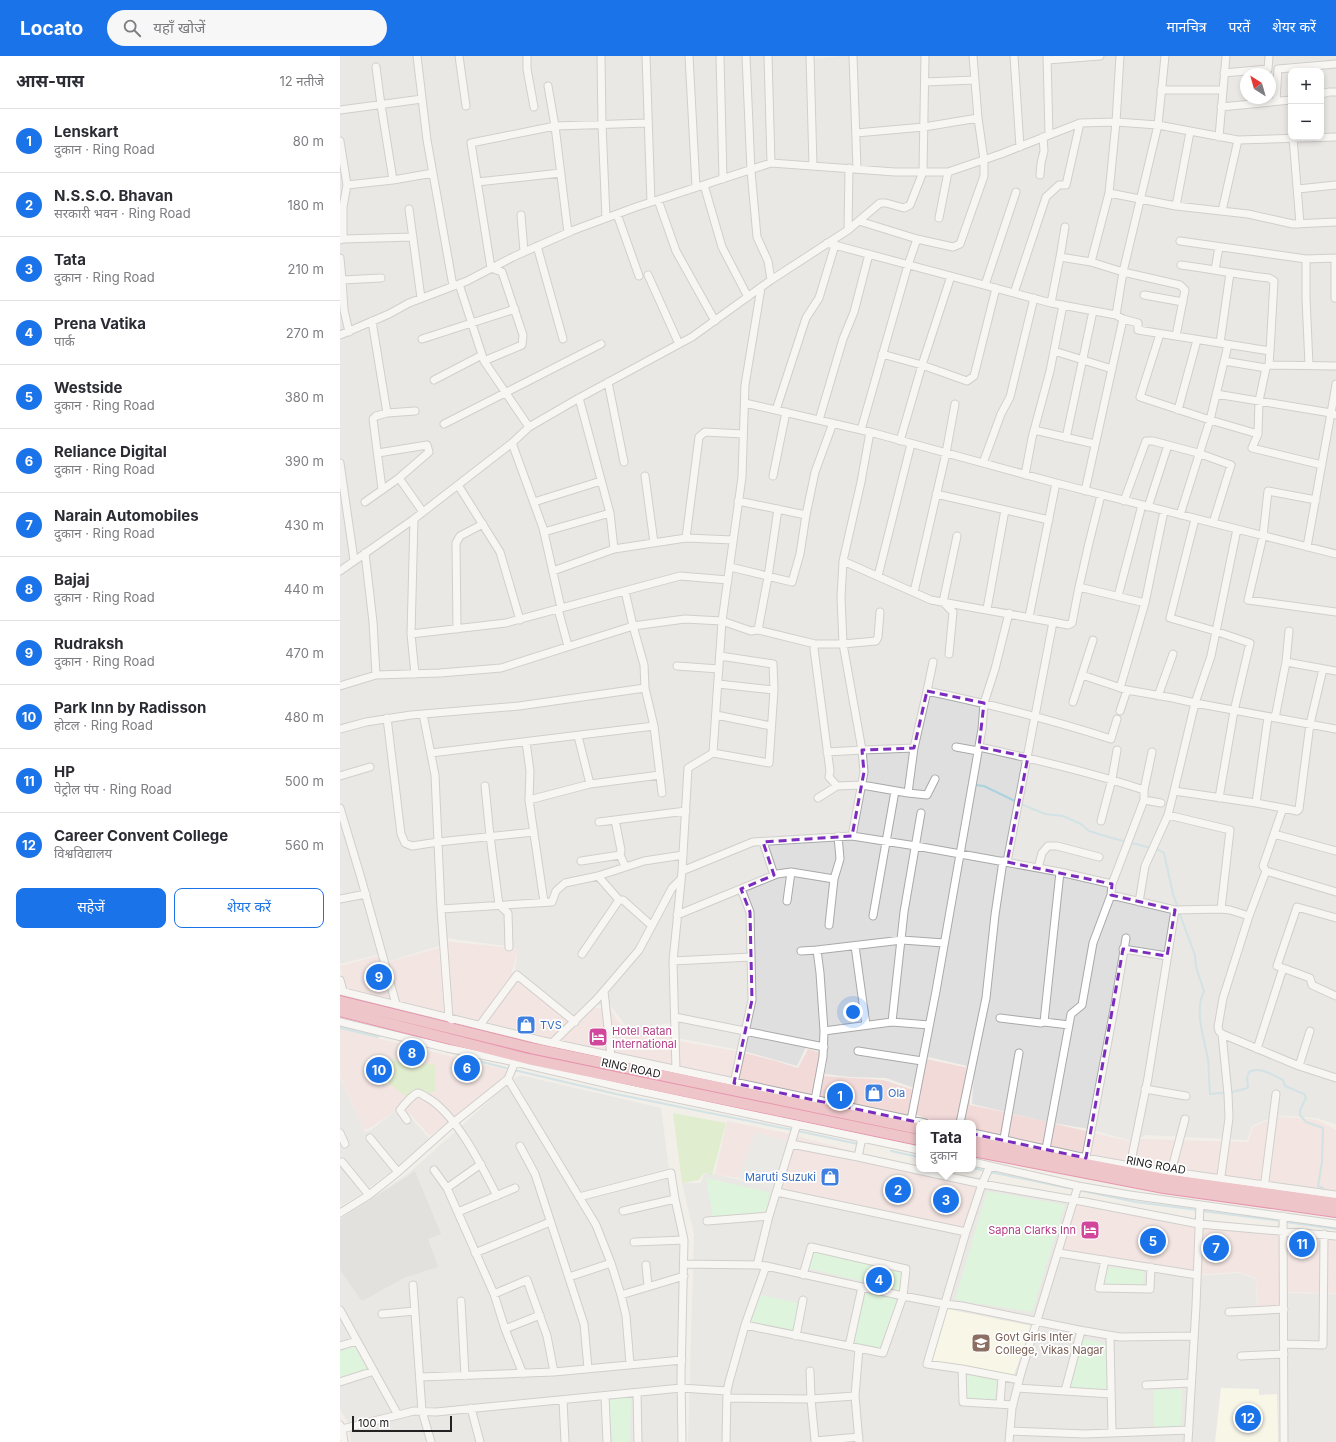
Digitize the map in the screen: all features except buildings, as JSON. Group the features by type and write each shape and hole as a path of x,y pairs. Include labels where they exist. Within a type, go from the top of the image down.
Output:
{"highway":[{"name":"RING ROAD","path":"341,995 454,1029 531,1048 916,1128"},
{"name":"RING ROAD","path":"340,1011 445,1042 528,1059 862,1136 916,1140"},
{"name":"RING ROAD","path":"976,1141 1003,1143 1164,1179 1220,1182 1336,1203"},
{"name":"RING ROAD","path":"976,1152 1164,1188 1336,1212"}],"street":[{"path":"417,56 427,140 456,285 471,322 483,358 529,427"},
{"path":"459,56 466,106"},
{"path":"527,56 527,69 534,108"},
{"path":"601,56 606,218"},
{"path":"646,56 651,202"},
{"path":"689,56 696,187"},
{"path":"720,56 723,179"},
{"path":"746,56 751,170 757,237 768,261 771,280"},
{"path":"768,56 771,163"},
{"path":"810,56 813,166"},
{"path":"853,56 857,168"},
{"path":"776,410 806,318 819,298 835,242 880,204 886,203 904,208 910,205 923,172 925,56"},
{"path":"859,221 917,239 953,247 960,244 984,176 984,160 972,56"},
{"path":"1014,56 1020,147"},
{"path":"1040,175 1046,136 1047,58 1100,56"},
{"path":"1091,262 1109,193 1116,122 1120,56"},
{"path":"1116,315 1123,272 1158,125 1164,56"},
{"path":"1219,137 1226,56"},
{"path":"1268,68 1269,56"},
{"path":"1288,100 1276,101 1278,69 1336,64"},
{"path":"376,66 380,105 393,180"},
{"path":"1224,73 1240,72"},
{"path":"925,82 975,80"},
{"path":"548,86 555,126 568,233"},
{"path":"1161,90 1223,90"},
{"path":"1324,93 1336,92"},
{"path":"340,110 422,99"},
{"path":"1221,107 1248,104"},
{"path":"856,133 924,127 978,118"},
{"path":"340,335 372,322 409,303 456,285 524,252 568,233 651,202 771,163 896,172 948,172 1020,147 1080,123 1116,122 1158,125 1238,140 1288,138"},
{"path":"491,268 471,143 555,126 648,123"},
{"path":"1014,293 1046,197 1059,185 1066,185 1080,123"},
{"path":"1176,206 1190,132"},
{"path":"1324,137 1336,137"},
{"path":"1222,211 1238,140"},
{"path":"1293,140 1300,224"},
{"path":"340,141 347,185 341,207 341,240 413,237"},
{"path":"848,168 848,230"},
{"path":"939,218 948,172"},
{"path":"347,185 393,180 433,173"},
{"path":"477,182 561,173"},
{"path":"704,184 722,247 748,297"},
{"path":"1298,189 1336,185"},
{"path":"985,285 1016,192"},
{"path":"1109,193 1176,206 1248,214 1293,224 1336,222"},
{"path":"658,200 676,251 715,320"},
{"path":"409,209 421,298"},
{"path":"617,214 639,276"},
{"path":"521,215 524,252"},
{"path":"1051,303 1065,227"},
{"path":"861,430 908,265 917,239"},
{"path":"1180,241 1306,259 1335,258 1335,298"},
{"path":"340,571 414,519 512,443 529,427 579,398 692,337 771,280 827,243 835,242 869,254 1051,303 1116,315 1138,323 1138,330 1270,351"},
{"path":"537,246 564,339"},
{"path":"1215,270 1219,247"},
{"path":"819,420 843,339 854,312 869,254"},
{"path":"340,258 344,310 349,332"},
{"path":"1060,258 1091,262 1123,272 1180,285 1185,290 1176,336"},
{"path":"1306,259 1309,365"},
{"path":"1181,265 1269,278 1274,281 1270,351 1268,366 1259,401 1258,434 1252,448 1322,465"},
{"path":"434,380 483,358 522,345 523,335 502,272 491,268"},
{"path":"1220,343 1230,273"},
{"path":"648,275 679,344"},
{"path":"900,441 922,365 951,276"},
{"path":"341,280 380,278"},
{"path":"713,753 722,621 742,477 745,385 761,288"},
{"path":"882,354 922,365 967,381 974,376 996,288"},
{"path":"1144,295 1183,302"},
{"path":"983,463 1001,414 1010,397 1034,298"},
{"path":"1025,475 1034,430 1054,351 1063,305"},
{"path":"422,339 515,309"},
{"path":"1066,438 1093,311"},
{"path":"1084,490 1124,319"},
{"path":"372,322 387,413"},
{"path":"1160,334 1140,397 1258,434"},
{"path":"1178,410 1197,340"},
{"path":"444,424 601,344"},
{"path":"1180,515 1210,420 1228,345"},
{"path":"1054,351 1112,369"},
{"path":"1224,361 1268,366 1336,366"},
{"path":"608,382 624,462"},
{"path":"1307,547 1322,465 1334,414 1336,384"},
{"path":"1216,394 1334,414"},
{"path":"579,398 610,513 614,550"},
{"path":"744,403 870,432 1124,501 1336,554"},
{"path":"914,592 946,453 955,404"},
{"path":"382,488 373,419 376,416 387,413 415,411"},
{"path":"773,476 786,412"},
{"path":"730,567 792,582 800,554 815,472 833,423"},
{"path":"1034,430 1095,444"},
{"path":"686,538 699,437 705,432 743,434"},
{"path":"852,836 864,772 862,750 843,644 841,597 843,561 861,482 870,432"},
{"path":"1124,501 1146,441 1153,441 1231,465 1213,523"},
{"path":"512,443 544,532 568,646"},
{"path":"878,576 911,444"},
{"path":"365,502 382,488 399,478 429,452 427,445 378,454"},
{"path":"1118,596 1145,506 1168,445"},
{"path":"340,464 342,487 354,560"},
{"path":"645,476 654,543"},
{"path":"399,478 423,512"},
{"path":"534,502 601,481"},
{"path":"1029,617 1056,483"},
{"path":"458,485 500,552 520,620"},
{"path":"1316,500 1268,491 1263,536 1248,600 1336,612"},
{"path":"936,494 1049,520"},
{"path":"843,561 931,600 1009,613 1068,625 1072,623 1089,543 1102,495"},
{"path":"738,501 806,515"},
{"path":"758,630 768,577 778,509"},
{"path":"987,609 1005,510"},
{"path":"1120,711 1123,689 1145,603 1164,511"},
{"path":"544,532 610,513"},
{"path":"414,519 411,634 415,674"},
{"path":"1195,519 1170,618 1250,643 1234,711 1219,798"},
{"path":"457,629 456,543 460,536 483,524"},
{"path":"1139,902 1145,866 1168,815 1195,703 1211,656 1237,529"},
{"path":"943,602 957,536"},
{"path":"553,571 614,550 654,543 686,538 733,540"},
{"path":"365,553 373,622 376,675"},
{"path":"411,634 520,620 680,576 728,580"},
{"path":"1079,587 1145,603"},
{"path":"625,591 644,665 646,688 654,726 662,793"},
{"path":"943,602 952,612 949,654"},
{"path":"340,684 376,675 440,674 501,668 633,626 685,620 722,621 751,630 758,630 815,644 843,644 876,641 878,637 880,612"},
{"path":"911,1120 982,729 984,703 995,668 1009,613"},
{"path":"961,1120 986,998 995,914 1028,758 1053,622"},
{"path":"1256,803 1272,718 1286,662 1289,631"},
{"path":"1073,702 1093,640"},
{"path":"815,644 814,650 830,771 829,777 836,786"},
{"path":"1158,696 1173,654"},
{"path":"676,1070 672,961 683,855 688,768 713,753 769,762 774,690 773,664 720,656"},
{"path":"908,793 914,748 933,662"},
{"path":"1286,662 1336,671"},
{"path":"678,666 719,669"},
{"path":"1174,791 1282,808 1299,809 1310,724 1323,669"},
{"path":"1082,675 1123,689 1336,729"},
{"path":"718,684 774,690"},
{"path":"340,729 388,718 519,706 646,688"},
{"path":"927,691 1035,716 1111,739 1117,720"},
{"path":"423,714 435,775 441,909 449,1018 468,1032"},
{"path":"716,715 771,726"},
{"path":"388,718 401,834 405,843 412,846 534,832"},
{"path":"431,754 654,726"},
{"path":"578,736 590,784"},
{"path":"526,742 530,771 529,800 544,902"},
{"path":"956,747 978,749 1028,758 1144,790"},
{"path":"827,752 914,748"},
{"path":"1101,821 1112,780 1117,750"},
{"path":"1046,1149 1071,1014 1082,1005 1093,943 1112,895 1112,884 1144,800 1144,790 1152,752"},
{"path":"340,776 370,767"},
{"path":"529,800 590,784 660,775"},
{"path":"818,798 836,786 862,785 908,793 927,794 935,779"},
{"path":"485,786 490,836 500,905 508,913 509,947"},
{"path":"873,916 895,791"},
{"path":"1144,800 1161,803"},
{"path":"340,808 366,894 396,1004"},
{"path":"1282,808 1263,866 1266,871 1336,892"},
{"path":"599,822 686,811"},
{"path":"892,1022 904,912 921,813"},
{"path":"1168,815 1230,830 1221,909"},
{"path":"615,820 620,855 625,866"},
{"path":"1274,834 1336,851"},
{"path":"829,926 834,879 840,859 838,836"},
{"path":"552,1043 575,1022 604,991 639,950 672,888 681,875 753,842 852,836 1060,872 1112,884"},
{"path":"763,842 774,875"},
{"path":"1038,868 1042,853 1048,846 1057,846 1098,858"},
{"path":"581,860 620,855"},
{"path":"441,909 552,902 556,891 565,883 598,876 644,861 683,855"},
{"path":"976,1134 1003,1143 1046,1149 1086,1161 1171,1172 1220,1182 1229,1118 1222,1034 1219,1031 1218,1026 1223,998 1266,871"},
{"path":"677,915 774,875 791,872 834,879"},
{"path":"786,901 791,872"},
{"path":"1044,1022 1060,872"},
{"path":"598,876 619,900 623,900 652,926"},
{"path":"734,1083 752,1000 750,912 740,889"},
{"path":"340,899 366,894"},
{"path":"1112,895 1175,910 1221,909 1250,916"},
{"path":"582,954 619,900"},
{"path":"1336,918 1298,907 1277,966 1310,978 1312,985 1336,996"},
{"path":"1130,1166 1148,1078 1175,910"},
{"path":"1086,1161 1126,938"},
{"path":"801,951 902,940 944,943"},
{"path":"855,946 866,1024"},
{"path":"1124,949 1167,956"},
{"path":"815,1100 824,1047 821,980 817,950"},
{"path":"672,961 752,957"},
{"path":"1257,1049 1283,968"},
{"path":"480,1026 517,975 575,1022"},
{"path":"340,980 341,995 396,1004 552,1043 916,1121"},
{"path":"604,991 611,1056"},
{"path":"675,1017 824,1047"},
{"path":"1000,1018 1069,1025"},
{"path":"340,1022 445,1042 512,1070 621,1087 796,1129 862,1136 916,1149"},
{"path":"824,1031 866,1024 892,1022 929,1025"},
{"path":"1299,1066 1310,1031"},
{"path":"1222,1034 1299,1066 1336,1078"},
{"path":"858,1051 922,1061"},
{"path":"1003,1143 1019,1053"},
{"path":"340,1213 368,1195 398,1172 512,1070"},
{"path":"512,1070 579,1197 593,1218 611,1263 621,1295 626,1316 630,1364"},
{"path":"1145,1089 1186,1096"},
{"path":"407,1120 400,1110 415,1094 418,1093 436,1102 453,1123 481,1164 497,1196"},
{"path":"1276,1094 1264,1189 1336,1195"},
{"path":"1171,1172 1185,1119"},
{"path":"756,1265 769,1216 796,1129"},
{"path":"340,1133 345,1144"},
{"path":"858,1154 862,1136"},
{"path":"370,1138 398,1172"},
{"path":"791,1144 858,1154 916,1168"},
{"path":"520,1146 535,1174 584,1324 588,1369"},
{"path":"342,1162 368,1195"},
{"path":"976,1163 1077,1192 1200,1222 1336,1224"},
{"path":"447,1188 481,1164"},
{"path":"990,1167 982,1184 966,1232 928,1364 1002,1377 1018,1384 1065,1391 1111,1394"},
{"path":"434,1170 447,1188 494,1294 505,1329 523,1374"},
{"path":"932,1172 982,1184 1130,1195 1283,1223 1336,1236"},
{"path":"579,1197 671,1173 675,1200 684,1240 682,1442"},
{"path":"458,1212 515,1188"},
{"path":"777,1192 966,1232"},
{"path":"1009,1442 1013,1405 1018,1384 1077,1192"},
{"path":"624,1211 675,1200"},
{"path":"1188,1442 1200,1208"},
{"path":"708,1221 769,1216"},
{"path":"475,1253 550,1222"},
{"path":"1283,1223 1284,1442"},
{"path":"1284,1344 1323,1346 1324,1234"},
{"path":"634,1242 684,1240"},
{"path":"745,1325 884,1353 903,1296 906,1269 811,1247 803,1274"},
{"path":"1058,1253 1197,1275"},
{"path":"1106,1260 1099,1288 1150,1289 1151,1267"},
{"path":"568,1277 611,1263"},
{"path":"684,1264 766,1266 903,1296 962,1306 1110,1336 1194,1336"},
{"path":"646,1265 648,1286"},
{"path":"726,1442 727,1395 745,1325 766,1266"},
{"path":"621,1295 684,1276"},
{"path":"494,1294 527,1280 547,1336 554,1372"},
{"path":"413,1284 422,1411 431,1442"},
{"path":"849,1346 862,1287"},
{"path":"796,1336 803,1300"},
{"path":"460,1301 465,1376"},
{"path":"1228,1312 1284,1309"},
{"path":"340,1310 398,1415"},
{"path":"382,1314 415,1311"},
{"path":"505,1329 540,1315"},
{"path":"1065,1391 1081,1331"},
{"path":"1110,1336 1112,1433"},
{"path":"340,1346 357,1341"},
{"path":"810,1371 815,1442 859,1440 855,1396 859,1348"},
{"path":"1242,1356 1284,1354"},
{"path":"420,1377 554,1372 682,1360"},
{"path":"962,1369 963,1402 1013,1405"},
{"path":"340,1382 374,1371"},
{"path":"1000,1404 1002,1377"},
{"path":"1146,1385 1192,1383"},
{"path":"344,1442 341,1427 414,1411 436,1412 682,1388 727,1395 811,1399 855,1396"},
{"path":"637,1393 638,1442"},
{"path":"605,1396 607,1442"},
{"path":"563,1400 565,1442"},
{"path":"471,1408 480,1442"},
{"path":"1010,1431 1084,1434 1188,1430"}],"highlighted area":[{"path":"927,691 984,703 979,747 1028,757 1007,862 1112,884 1111,895 1175,910 1167,956 1123,949 1086,1158 734,1083 752,1000 750,912 741,889 774,875 763,842 852,836 864,772 862,750 914,748"}],"shaded area":[{"path":"340,56 809,56 811,165 754,167 755,235 766,259 770,279 756,297 739,476 731,520 720,624 709,753 686,767 677,886 669,961 671,1023 629,1030 610,1005 586,1005 574,1018 515,969 518,949 506,946 445,938 439,946 390,961 386,956 380,954 340,964"},
{"path":"842,56 1336,56 1336,551 747,401 762,295 776,273 760,237 753,172 773,167 815,170 817,153 813,59"},
{"path":"747,407 875,437 1336,557 1336,1124 1316,1118 1277,1115 1252,1126 1247,1140 1146,1135 1132,1141 1089,1129 1047,1122 972,1104 974,1072 967,1066 920,1055 914,1088 886,1078 850,1077 825,1074 828,1053 806,1047 797,1066 740,1050 677,1038 678,985 675,959 687,848 692,770 712,759 717,750 725,631 739,531 746,456"},
{"path":"445,941 518,949 512,972 518,979 570,1022 592,1008 610,1008 617,1020 628,1032 673,1026 673,1068 507,1030 450,1014"},
{"path":"439,948 444,1015 345,989 340,966 381,955 388,962"},
{"path":"340,1029 506,1070 504,1079 430,1136 412,1116 398,1109 370,1128 364,1130 340,1075"},
{"path":"678,1041 737,1051 798,1068 808,1049 828,1055 822,1076 883,1080 914,1090 910,1116 678,1068"},
{"path":"926,1059 969,1068 970,1105 1133,1142 1129,1162 976,1131 976,1120 931,1120 914,1114"},
{"path":"520,1075 661,1108 669,1170 579,1193 514,1079"},
{"path":"340,1077 365,1132 371,1130 396,1110 410,1117 429,1138 398,1166 358,1196 340,1206"},
{"path":"508,1084 577,1197 671,1170 670,1195 679,1231 679,1442 351,1442 348,1423 340,1409 340,1219 409,1173"},
{"path":"1278,1116 1317,1120 1336,1130 1336,1193 1291,1185 1132,1163 1136,1143 1141,1139 1248,1142 1253,1127"},
{"path":"727,1121 786,1133 855,1152 916,1166 916,1172 947,1172 982,1178 962,1230 773,1189 738,1178 715,1174"},
{"path":"755,1132 788,1141 773,1189 738,1178"},
{"path":"415,1171 441,1234 428,1239 438,1267 404,1278 362,1301 340,1270 340,1219"},
{"path":"704,1174 715,1174 962,1234 985,1189 1068,1203 1054,1252 1193,1276 1239,1273 1256,1279 1257,1313 1282,1313 1279,1442 688,1442 694,1234 682,1183 701,1183"},
{"path":"1075,1201 1128,1212 1336,1238 1336,1293 1286,1292 1281,1313 1258,1313 1256,1278 1239,1272 1193,1275 1061,1251"},
{"path":"1286,1293 1336,1294 1336,1442 1288,1442"},
{"name":"Govt Girls Inter College, Vikas Nagar","path":"947,1309 1032,1326 1013,1377 930,1361"},
{"path":"1221,1388 1259,1389 1259,1395 1277,1394 1278,1442 1215,1442"}],"green space":[{"path":"384,1057 409,1065 410,1061 435,1065 435,1091 428,1094 417,1090 407,1097 382,1078 381,1066"},
{"path":"673,1113 726,1123 712,1175 705,1173 699,1180 682,1183"},
{"path":"706,1178 769,1192 768,1211 713,1218"},
{"path":"987,1191 1065,1205 1032,1312 955,1300"},
{"path":"812,1251 902,1270 899,1290 807,1268"},
{"path":"1106,1267 1144,1271 1143,1286 1102,1285"},
{"path":"866,1292 899,1298 879,1350 852,1343"},
{"path":"760,1295 798,1303 794,1332 750,1321"},
{"path":"1081,1338 1106,1344 1108,1392 1067,1388"},
{"path":"354,1346 367,1369 340,1377 340,1351"},
{"path":"963,1372 997,1378 995,1401 964,1399"},
{"path":"1182,1389 1181,1428 1154,1429 1154,1390"},
{"path":"631,1397 630,1442 612,1442 609,1400"}],"waterway":[{"path":"976,785 984,786 1017,802"},
{"path":"1021,804 1045,814 1063,816 1081,824 1089,831 1159,850 1164,853 1173,894 1178,908"},
{"path":"1179,912 1195,955 1196,967 1204,991 1201,999 1200,1016 1202,1034 1208,1059 1210,1094 1232,1092 1248,1088 1247,1078 1249,1072 1253,1070 1266,1072 1283,1080 1285,1086 1304,1094 1306,1098 1300,1110 1300,1115 1306,1122 1323,1128 1322,1162 1318,1186 1323,1188"},
{"path":"340,1028 378,1037"},
{"path":"466,1058 510,1069"},
{"path":"514,1070 616,1094 793,1130"},
{"path":"798,1131 858,1144"},
{"path":"891,1151 916,1156"},
{"path":"976,1169 986,1171"},
{"path":"990,1172 1136,1202 1198,1210"},
{"path":"1202,1211 1281,1221"},
{"path":"1285,1222 1336,1229"}],"place":[{"name":"Rudraksh","path":"379,977"},
{"name":"TVS","path":"526,1025"},
{"name":"Hotel Ratan International","path":"598,1037"},
{"name":"Bajaj","path":"412,1053"},
{"name":"Reliance Digital","path":"467,1068"},
{"name":"Park Inn by Radisson","path":"379,1070"},
{"name":"Ola","path":"874,1093"},
{"name":"Lenskart","path":"840,1096"},
{"name":"Maruti Suzuki","path":"830,1177"},
{"name":"N.S.S.O. Bhavan","path":"898,1190"},
{"name":"Tata","path":"946,1200"},
{"name":"Sapna Clarks Inn","path":"1090,1230"},
{"name":"Westside","path":"1153,1241"},
{"name":"HP","path":"1302,1244"},
{"name":"Narain Automobiles","path":"1216,1248"},
{"name":"Prena Vatika","path":"879,1280"},
{"name":"Govt Girls Inter College, Vikas Nagar","path":"981,1343"},
{"name":"Career Convent College","path":"1248,1418"}]}
